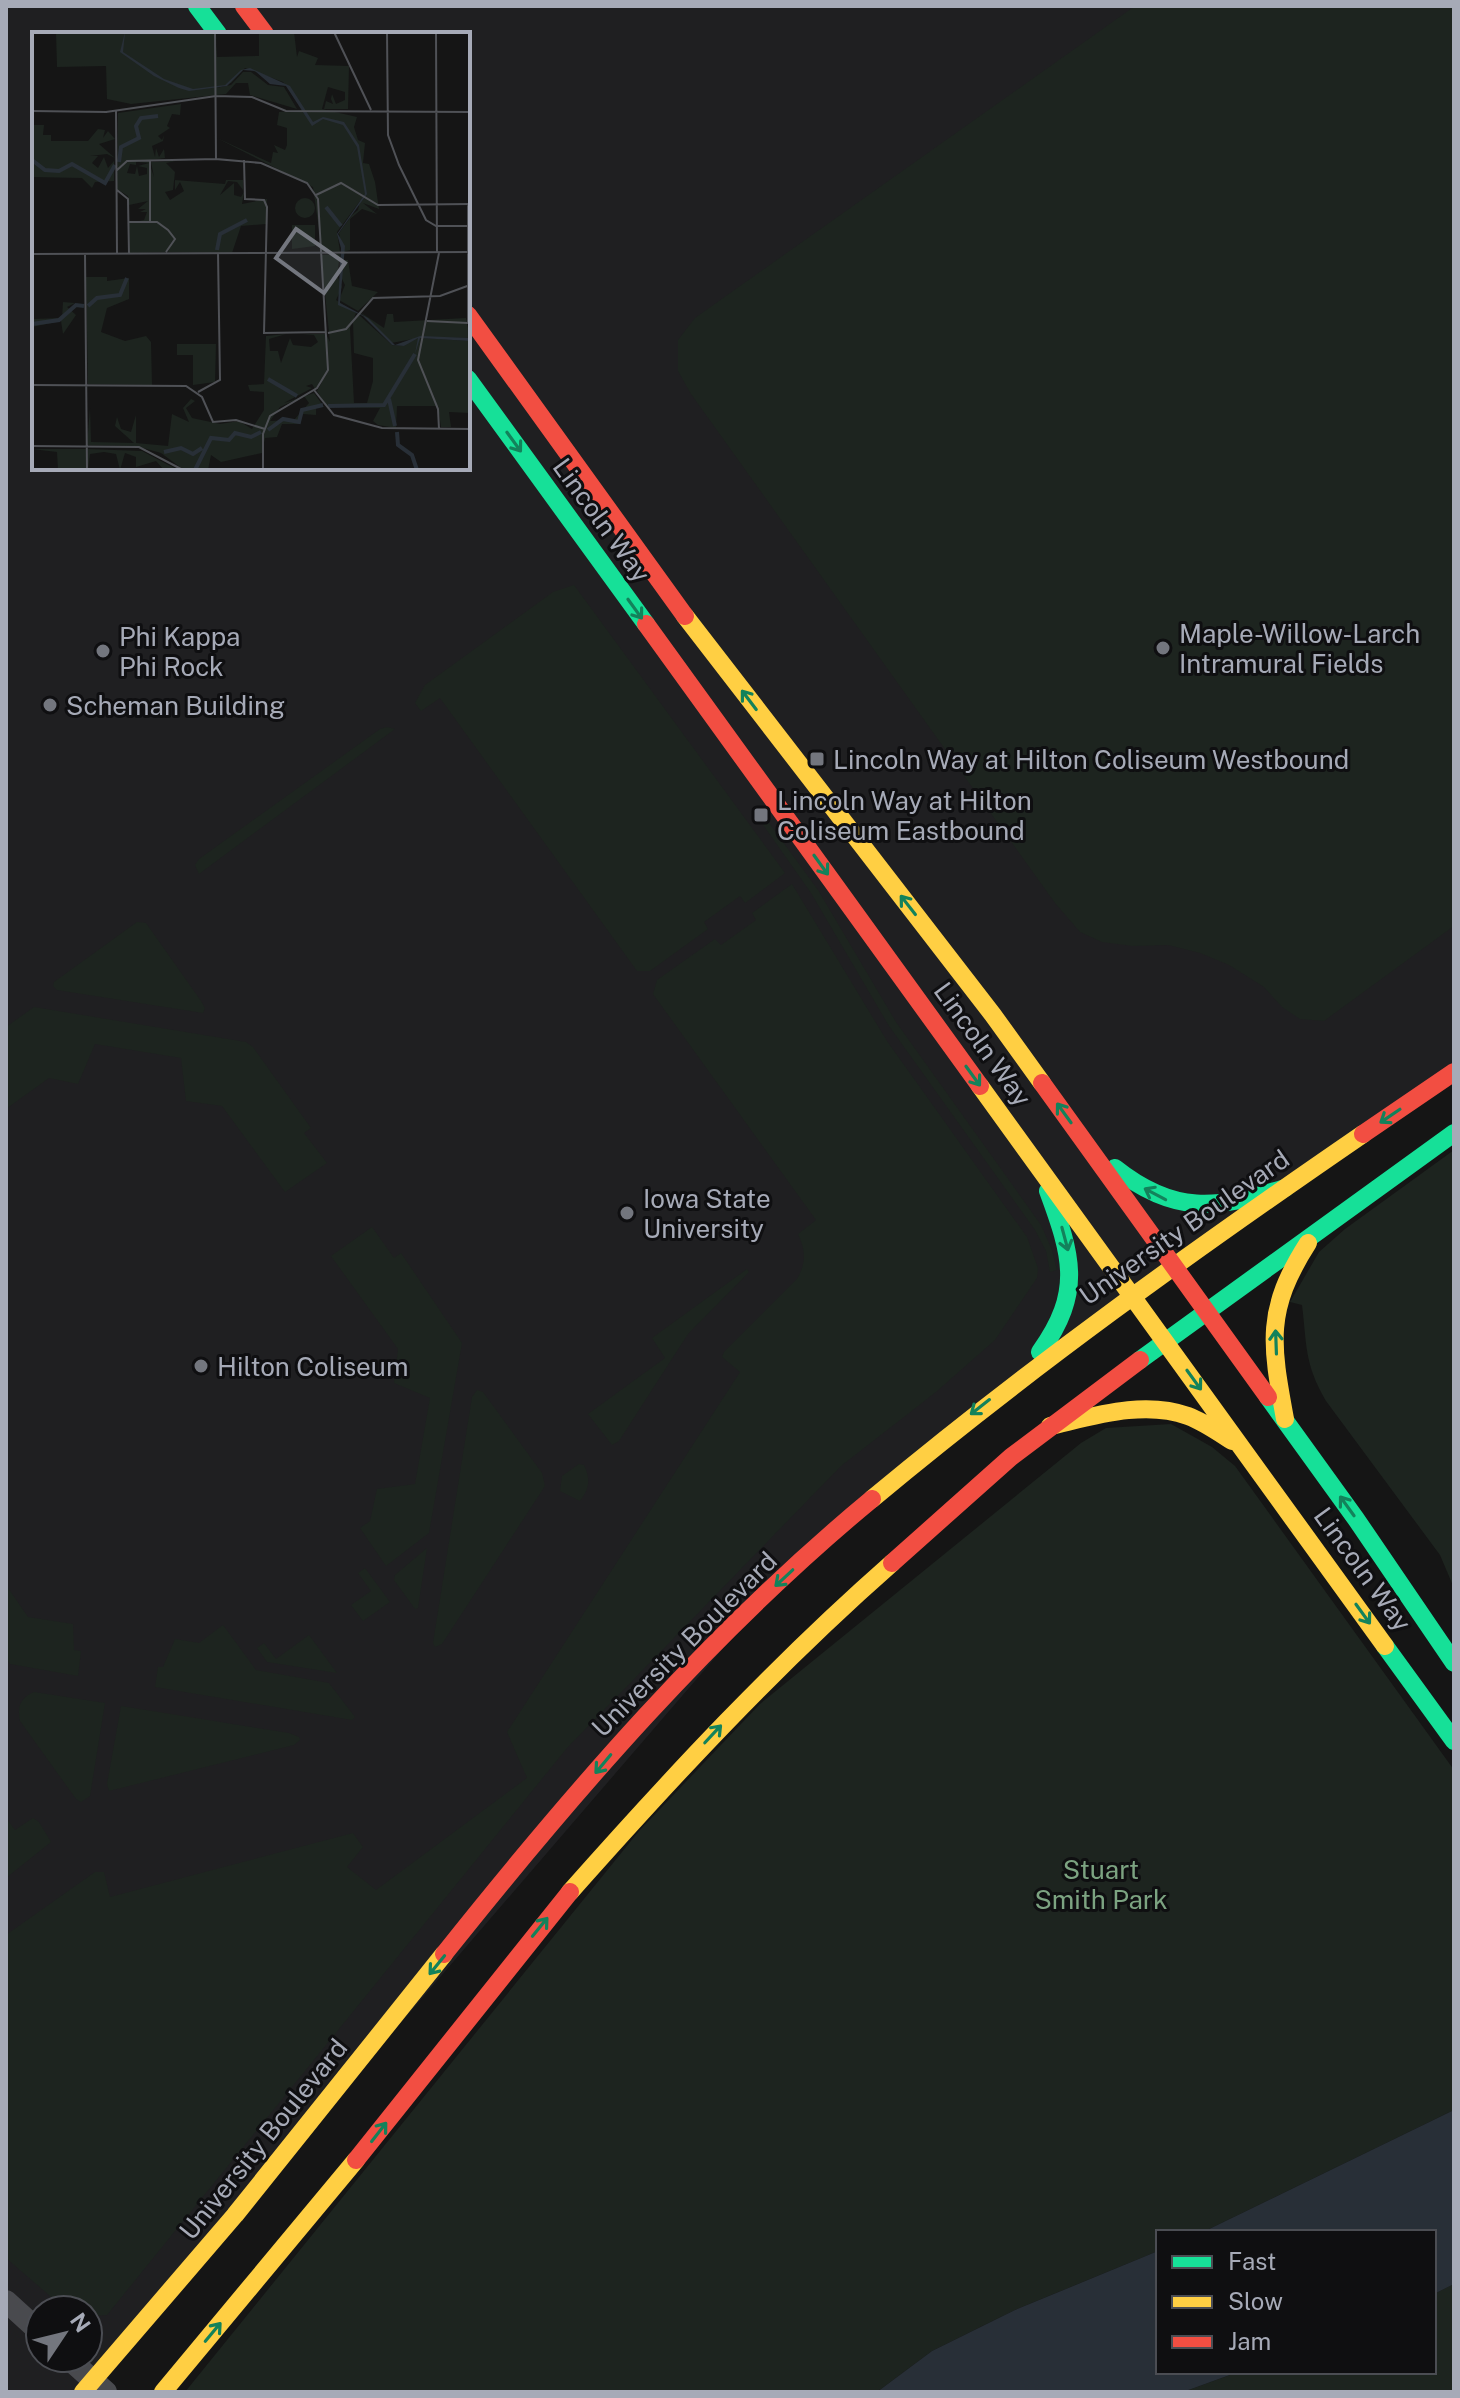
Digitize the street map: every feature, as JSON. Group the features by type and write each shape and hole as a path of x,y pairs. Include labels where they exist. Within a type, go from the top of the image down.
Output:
{"main road":[{"path":"197,6 216,32"},
{"path":"244,6 264,32"},
{"name":"Lincoln Way","path":"470,318 688,620 993,1015 1285,1419 1454,1663"},
{"name":"Lincoln Way","path":"470,382 1454,1741"},
{"name":"University Boulevard","path":"94,2388 501,1885 611,1754 686,1673 863,1505 1017,1379 1174,1264 1454,1072"},
{"path":"163,2392 372,2141 554,1910 662,1788 818,1628 1050,1426 1454,1133"},
{"path":"1082,1138 1126,1179 1166,1201 1223,1205 1285,1188"},
{"path":"1017,1379 1054,1336 1072,1288 1071,1264 1060,1223 1039,1166"},
{"path":"1285,1419 1277,1372 1276,1310 1282,1289 1315,1233"},
{"path":"1050,1426 1123,1411 1158,1411 1183,1414 1243,1447"}],"street":[{"path":"6,2301 24,2317"}],"shaded area":[{"name":"Iowa State University","path":"6,6 1454,6 1454,1072 1174,1264 781,1581 104,2368 104,2294 24,2294 24,2374 98,2374 83,2392 6,2392"},
{"path":"1454,2110 1454,2284 1436,2293 1436,2230 1207,2230"},
{"path":"1156,2252 1156,2374 1232,2374 1183,2392 877,2392 932,2351 1015,2310"}],"green space":[{"name":"Maple-Willow-Larch Intramural Fields","path":"1135,6 1454,6 1454,926 1324,1021 1300,1019 1282,1007 1264,987 1229,965 1200,953 1168,945 1133,946 1102,942 1080,932 1055,903 691,394 678,371 678,340 695,318"},
{"path":"574,585 785,873 745,903 740,896 704,922 708,929 650,971 637,971 440,698 421,711 415,703 425,685 553,592"},
{"path":"387,727 395,729 199,874 195,865 199,859"},
{"path":"764,816 818,890 896,1022 1041,1225 1057,1270 1050,1272 1046,1251 1035,1230 889,1026 811,893 759,819"},
{"path":"792,884 887,1041 1027,1237 1038,1268 1037,1278 995,1340 936,1392 841,1466 567,1748 107,2315 104,2315 104,2294 48,2294 6,2258 6,1935 95,1872 104,1872 110,1897 353,1833 363,1847 347,1867 376,1890 527,1778 507,1732 740,1372 722,1357 724,1352 797,1279 804,1251 798,1234 816,1220 653,994 657,980 715,939 721,945 756,920 752,913"},
{"path":"137,922 146,923 201,1001 205,1008 203,1013 57,990 53,986 54,982"},
{"path":"34,1007 246,1042 253,1047 311,1128 304,1133 327,1163 285,1192 222,1106 186,1101 181,1058 95,1044 78,1084 49,1078 6,1109 6,1027"},
{"path":"1454,1150 1454,1588 1440,1555 1326,1401 1310,1364 1302,1305 1290,1302 1319,1252 1345,1229"},
{"path":"372,1227 394,1258 401,1253 462,1343 429,1533 386,1566 360,1528 370,1521 377,1489 415,1484 430,1398 394,1383 398,1349 331,1256"},
{"path":"747,1269 749,1272 688,1334 619,1441 612,1445 588,1414 665,1358 652,1338"},
{"path":"477,1390 483,1392 542,1473 545,1486 442,1644 435,1647 433,1643 472,1397"},
{"name":"Stuart Smith Park","path":"1171,1424 1212,1447 1235,1466 1454,1770 1454,2110 1207,2230 1156,2230 1156,2252 1015,2310 932,2351 877,2392 185,2392 639,1831 760,1704 1081,1443 1106,1428"},
{"path":"579,1464 584,1465 588,1475 587,1488 580,1501 560,1491 562,1476"},
{"path":"427,1548 418,1608 415,1609 394,1580 395,1575"},
{"path":"365,1568 390,1602 363,1621 351,1605 371,1591 358,1573"},
{"path":"6,1585 28,1617 73,1624 74,1650 81,1651 78,1676 10,1664 6,1659"},
{"path":"223,1625 256,1670 329,1683 355,1717 352,1720 155,1687 158,1667 163,1667 175,1639 199,1643"},
{"path":"309,1635 337,1673 267,1662 257,1648 264,1643 276,1659"},
{"path":"34,1692 105,1703 90,1796 81,1802 20,1721 21,1704 25,1697"},
{"path":"121,1706 289,1733 300,1740 294,1745 109,1791 107,1784"},
{"path":"6,1818 15,1830 33,1818 51,1842 6,1878"},
{"path":"1454,2284 1454,2392 1183,2392 1232,2374 1436,2374 1436,2293"}],"traffic: fast":[{"path":"197,6 216,32"},
{"path":"470,382 646,624"},
{"path":"1140,1360 1454,1133"},
{"path":"1115,1168 1157,1194 1196,1204 1238,1200 1285,1188"},
{"path":"1040,1352 1063,1311 1069,1273 1063,1235 1048,1191"},
{"path":"1268,1397 1454,1663"},
{"path":"1385,1646 1454,1741"}],"traffic: slow":[{"path":"685,616 1042,1083"},
{"path":"980,1086 1385,1646"},
{"path":"872,1499 991,1403 1113,1311 1363,1134"},
{"path":"1285,1419 1277,1369 1275,1328 1284,1288 1308,1243"},
{"path":"1050,1426 1119,1411 1154,1409 1188,1416 1232,1441"},
{"path":"570,1892 726,1723 807,1641 892,1563"},
{"path":"83,2392 235,2215 444,1954"},
{"path":"163,2392 356,2160"}],"traffic: jam":[{"path":"244,6 264,32"},
{"path":"470,318 685,616"},
{"path":"646,624 980,1086"},
{"path":"1363,1134 1454,1072"},
{"path":"1042,1083 1268,1397"},
{"path":"892,1563 1011,1457 1140,1360"},
{"path":"444,1954 543,1833 646,1716 755,1603 872,1499"},
{"path":"356,2160 570,1892"}],"place":[{"name":"Maple-Willow-Larch Intramural Fields","path":"1163,648"},
{"name":"Phi Kappa Phi Rock","path":"103,651"},
{"name":"Scheman Building","path":"50,705"},
{"name":"Lincoln Way at Hilton Coliseum Westbound","path":"817,759"},
{"name":"Lincoln Way at Hilton Coliseum Eastbound","path":"761,815"},
{"name":"Iowa State University","path":"627,1213"},
{"name":"Hilton Coliseum","path":"201,1366"}]}
